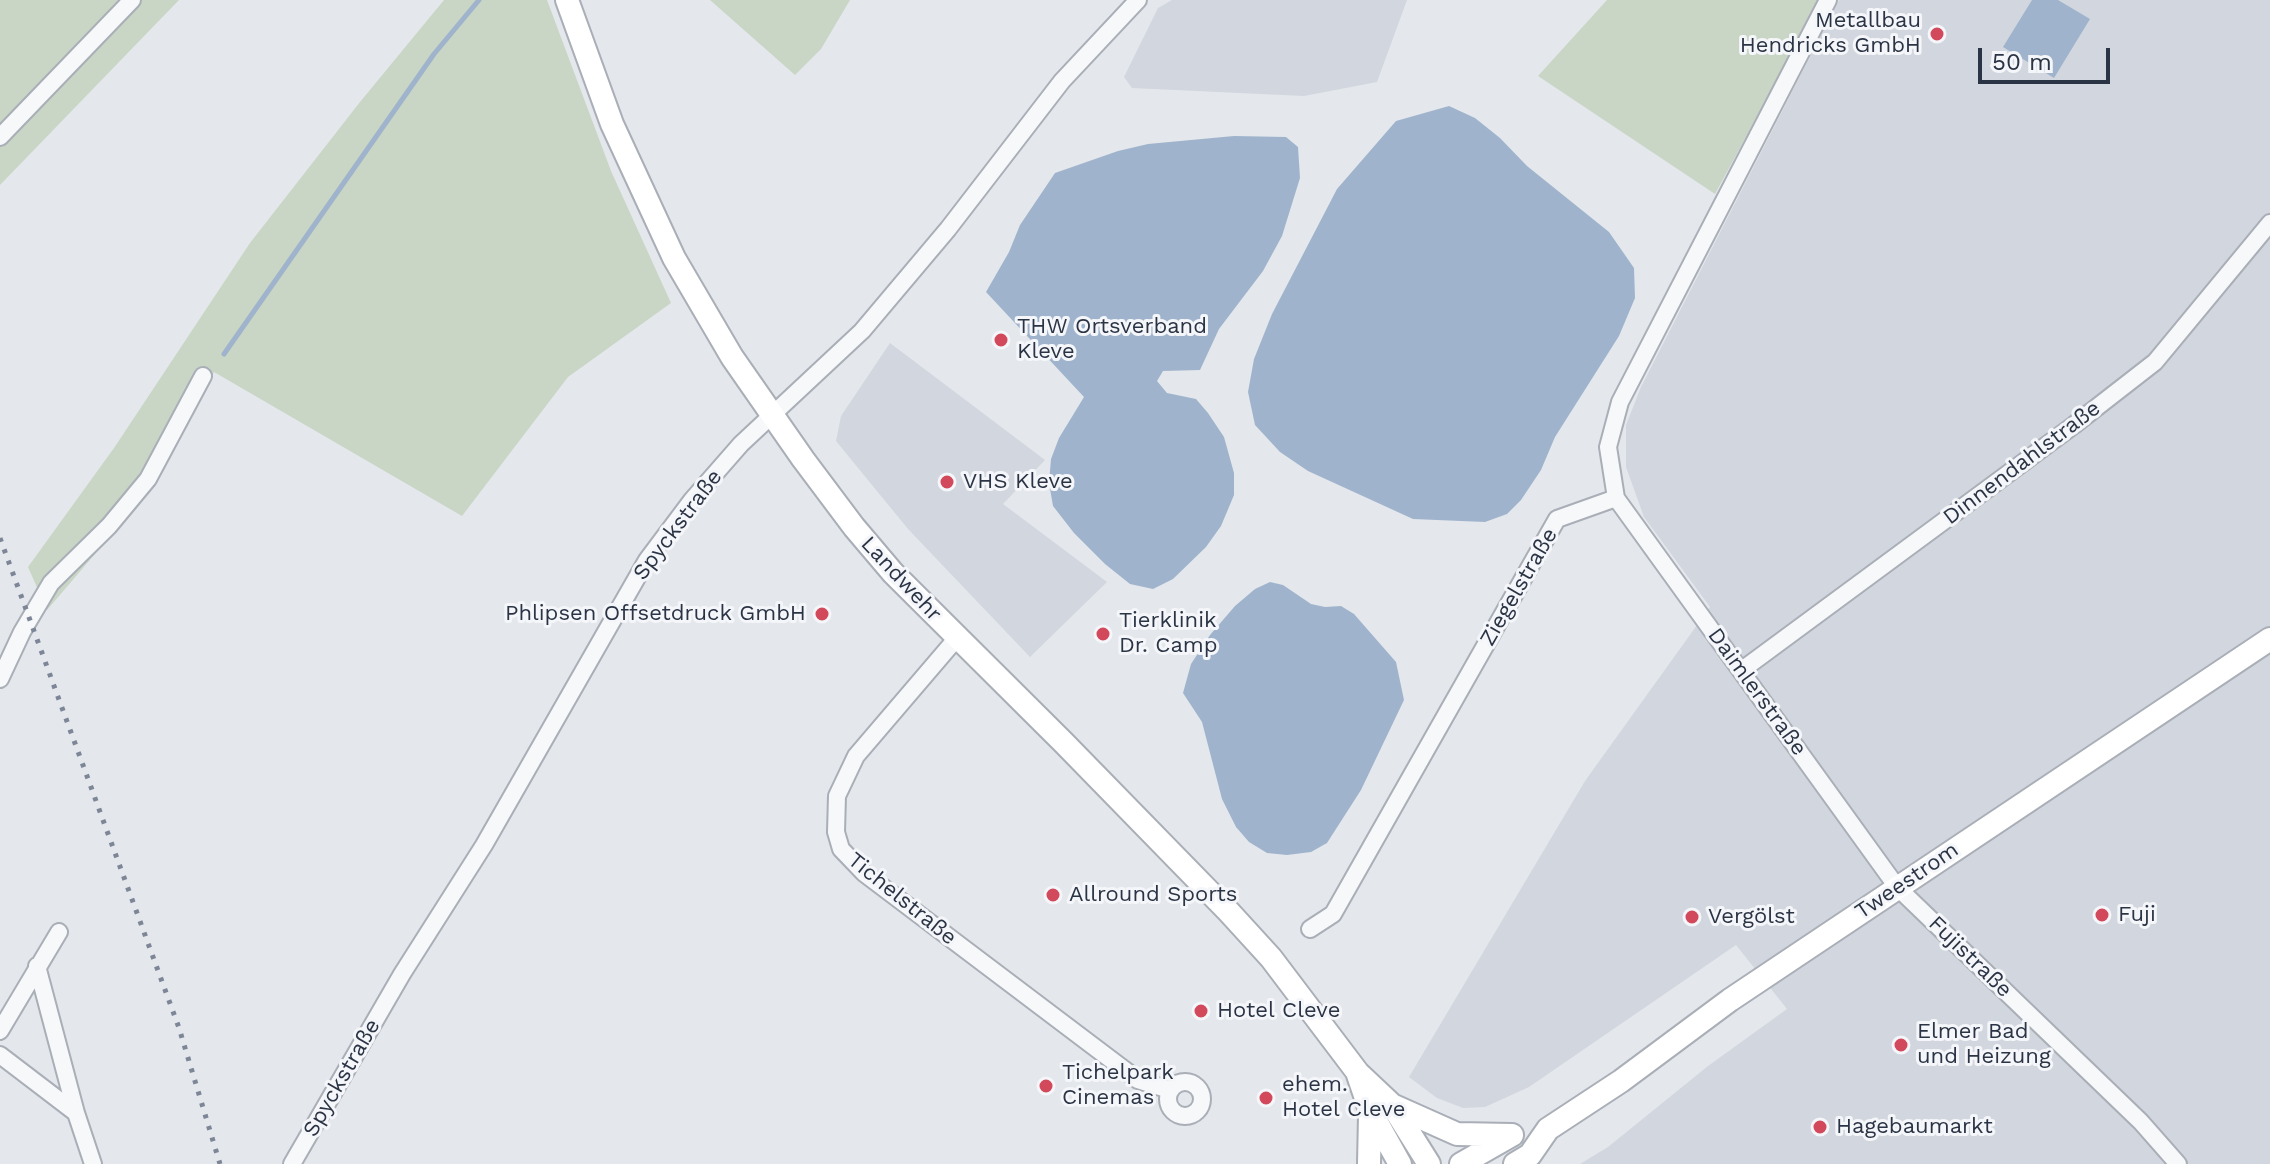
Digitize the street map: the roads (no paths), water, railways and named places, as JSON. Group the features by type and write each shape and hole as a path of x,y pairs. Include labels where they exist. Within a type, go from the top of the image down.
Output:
{"main road":[{"name":"Landwehr","path":"567,0 612,124 674,258 732,357 854,527 956,639 1064,743 1229,912 1298,992 1358,1073 1392,1105 1429,1164"},
{"name":"Tweestrom","path":"1523,1161 1548,1129 1621,1081 1730,1000 2270,639"},
{"name":"Landwehr","path":"1358,1073 1370,1110 1400,1164"},
{"path":"1392,1105 1457,1134 1512,1135"},
{"path":"1369,1164 1370,1110"},
{"name":"Tweestrom","path":"1461,1164 1512,1135 1548,1129"}],"street":[{"path":"0,137 132,0"},
{"name":"Spyckstraße","path":"292,1164 402,974 484,845 647,560 692,500 741,444 862,331 948,229 1062,81 1138,0"},
{"path":"1616,498 1608,447 1620,402 1828,0"},
{"name":"Dinnendahlstraße","path":"1742,670 2155,362 2270,223"},
{"path":"0,679 22,632 51,583 109,526 148,479 203,376"},
{"name":"Daimlerstraße","path":"1616,498 1897,887"},
{"name":"Ziegelstraße","path":"1310,929 1333,914 1557,519 1616,498"},
{"name":"Tichelstraße","path":"956,639 856,756 837,796 836,832 841,849 864,873 1138,1080 1170,1090"},
{"name":"Fujistraße","path":"1897,887 2141,1122 2178,1164"},
{"path":"0,1031 59,932"},
{"path":"37,966 76,1113 93,1164"},
{"path":"0,1055 76,1113"}],"water":[{"path":"2032,0 2058,0 2090,19 2054,78 2003,47"},
{"path":"1449,106 1475,118 1527,166 1609,232 1634,268 1635,298 1619,336 1555,437 1541,470 1521,500 1507,514 1485,522 1413,519 1308,471 1280,452 1255,425 1248,392 1254,359 1272,314 1337,189 1396,121"},
{"path":"1234,136 1286,137 1298,147 1300,178 1282,236 1263,271 1219,329 1200,370 1163,371 1157,381 1167,393 1196,399 1208,413 1224,437 1234,473 1234,495 1221,526 1206,547 1173,579 1153,589 1130,584 1105,564 1053,506 1049,483 1051,459 1059,438 1084,397 986,292 1009,252 1020,225 1055,173 1148,144"},
{"path":"1270,582 1283,585 1311,604 1341,606 1354,614 1396,662 1404,700 1361,790 1327,843 1311,852 1287,855 1267,853 1249,842 1236,827 1222,799 1202,722 1183,693 1191,664 1210,635 1235,606 1255,589"}],"waterway":[{"path":"224,354 434,54 479,0"}],"railway":[{"path":"0,538 179,1028 220,1164"}],"place":[{"name":"Metallbau Hendricks GmbH","path":"1937,34"},
{"name":"THW Ortsverband Kleve","path":"1001,340"},
{"name":"VHS Kleve","path":"947,482"},
{"name":"Phlipsen Offsetdruck GmbH","path":"822,614"},
{"name":"Tierklinik Dr. Camp","path":"1103,634"},
{"name":"Allround Sports","path":"1053,895"},
{"name":"Fuji","path":"2102,915"},
{"name":"Vergölst","path":"1692,917"},
{"name":"Hotel Cleve","path":"1201,1011"},
{"name":"Elmer Bad und Heizung","path":"1901,1045"},
{"name":"Tichelpark Cinemas","path":"1046,1086"},
{"name":"ehem. Hotel Cleve","path":"1266,1098"},
{"name":"Hagebaumarkt","path":"1820,1127"}]}
